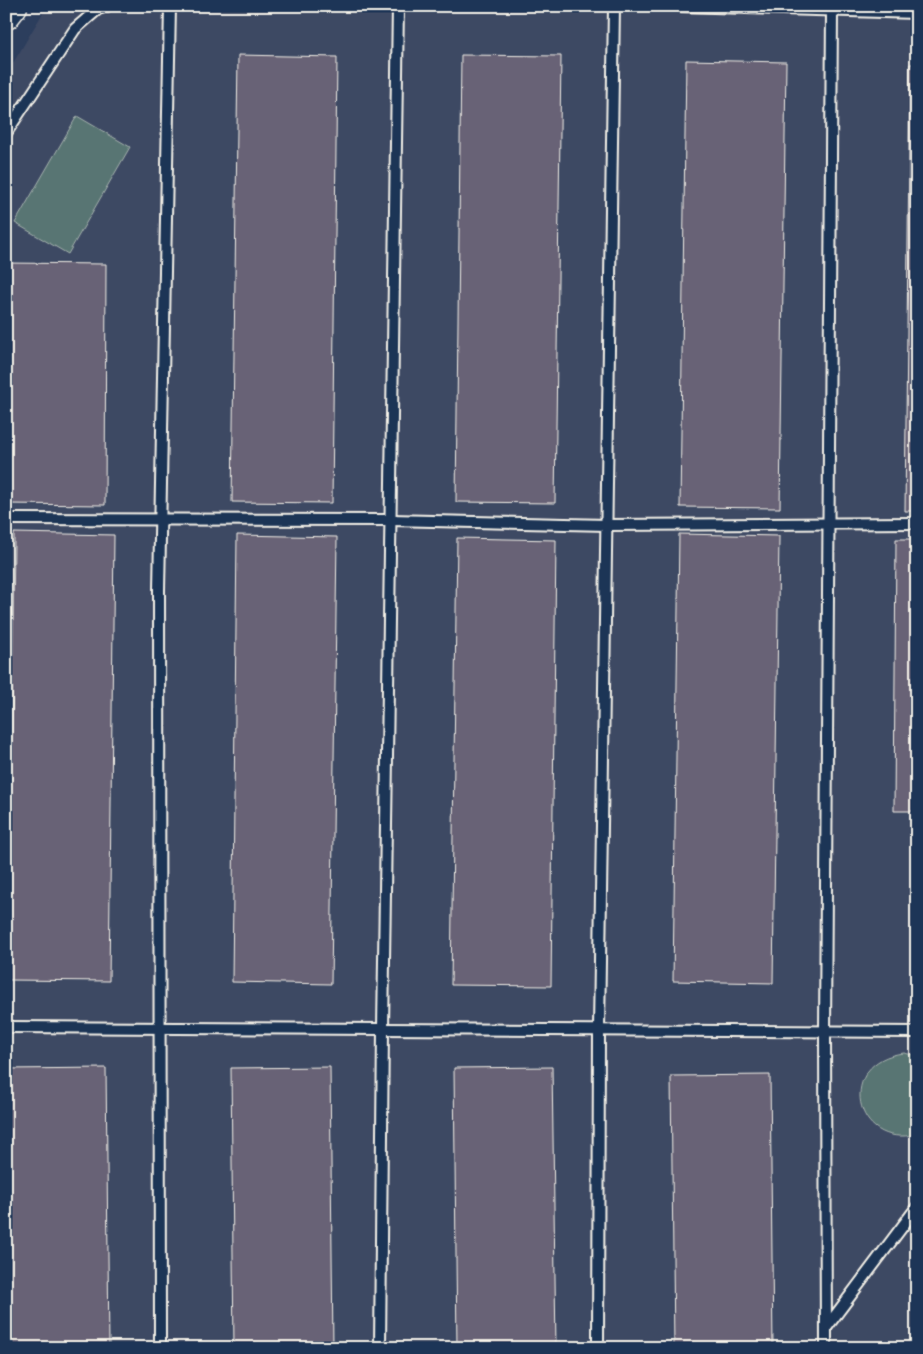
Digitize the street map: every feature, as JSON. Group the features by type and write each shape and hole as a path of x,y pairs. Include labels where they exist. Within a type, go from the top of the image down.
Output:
{"street":[{"path":"6,15 13,6"}],"lane":[{"path":"6,132 75,29 98,9 107,6"},
{"path":"160,1348 160,520 170,6"},
{"path":"380,1348 398,6"},
{"path":"598,1348 599,1030 614,6"},
{"path":"681,6 917,13"},
{"path":"826,1348 825,1032 832,10"},
{"path":"6,519 391,520 607,525 917,523"},
{"path":"6,1027 917,1032"},
{"path":"826,1328 917,1207"}],"shaded area":[{"path":"47,6 917,6 917,1348 6,1348 6,75"}],"green space":[{"path":"77,116 130,147 68,254 15,223"},
{"path":"904,1053 917,1056 917,1134 895,1136 878,1130 867,1118 861,1102 861,1086 868,1071 882,1059"}],"building":[{"path":"238,55 337,57 332,503 232,502"},
{"path":"461,55 561,56 555,503 456,502"},
{"path":"686,60 786,62 780,508 680,507"},
{"path":"910,64 917,64 917,511 905,511"},
{"path":"6,263 106,264 105,505 6,504"},
{"path":"14,533 114,535 109,981 9,980"},
{"path":"679,534 779,536 773,983 673,981"},
{"path":"237,535 337,537 331,984 232,982"},
{"path":"457,538 556,540 551,986 451,985"},
{"path":"896,539 917,539 917,811 894,811"},
{"path":"330,1067 333,1348 234,1348 231,1068"},
{"path":"552,1067 556,1348 457,1348 454,1068"},
{"path":"106,1068 109,1348 11,1348 7,1069"},
{"path":"770,1075 773,1348 674,1348 671,1076"}]}
